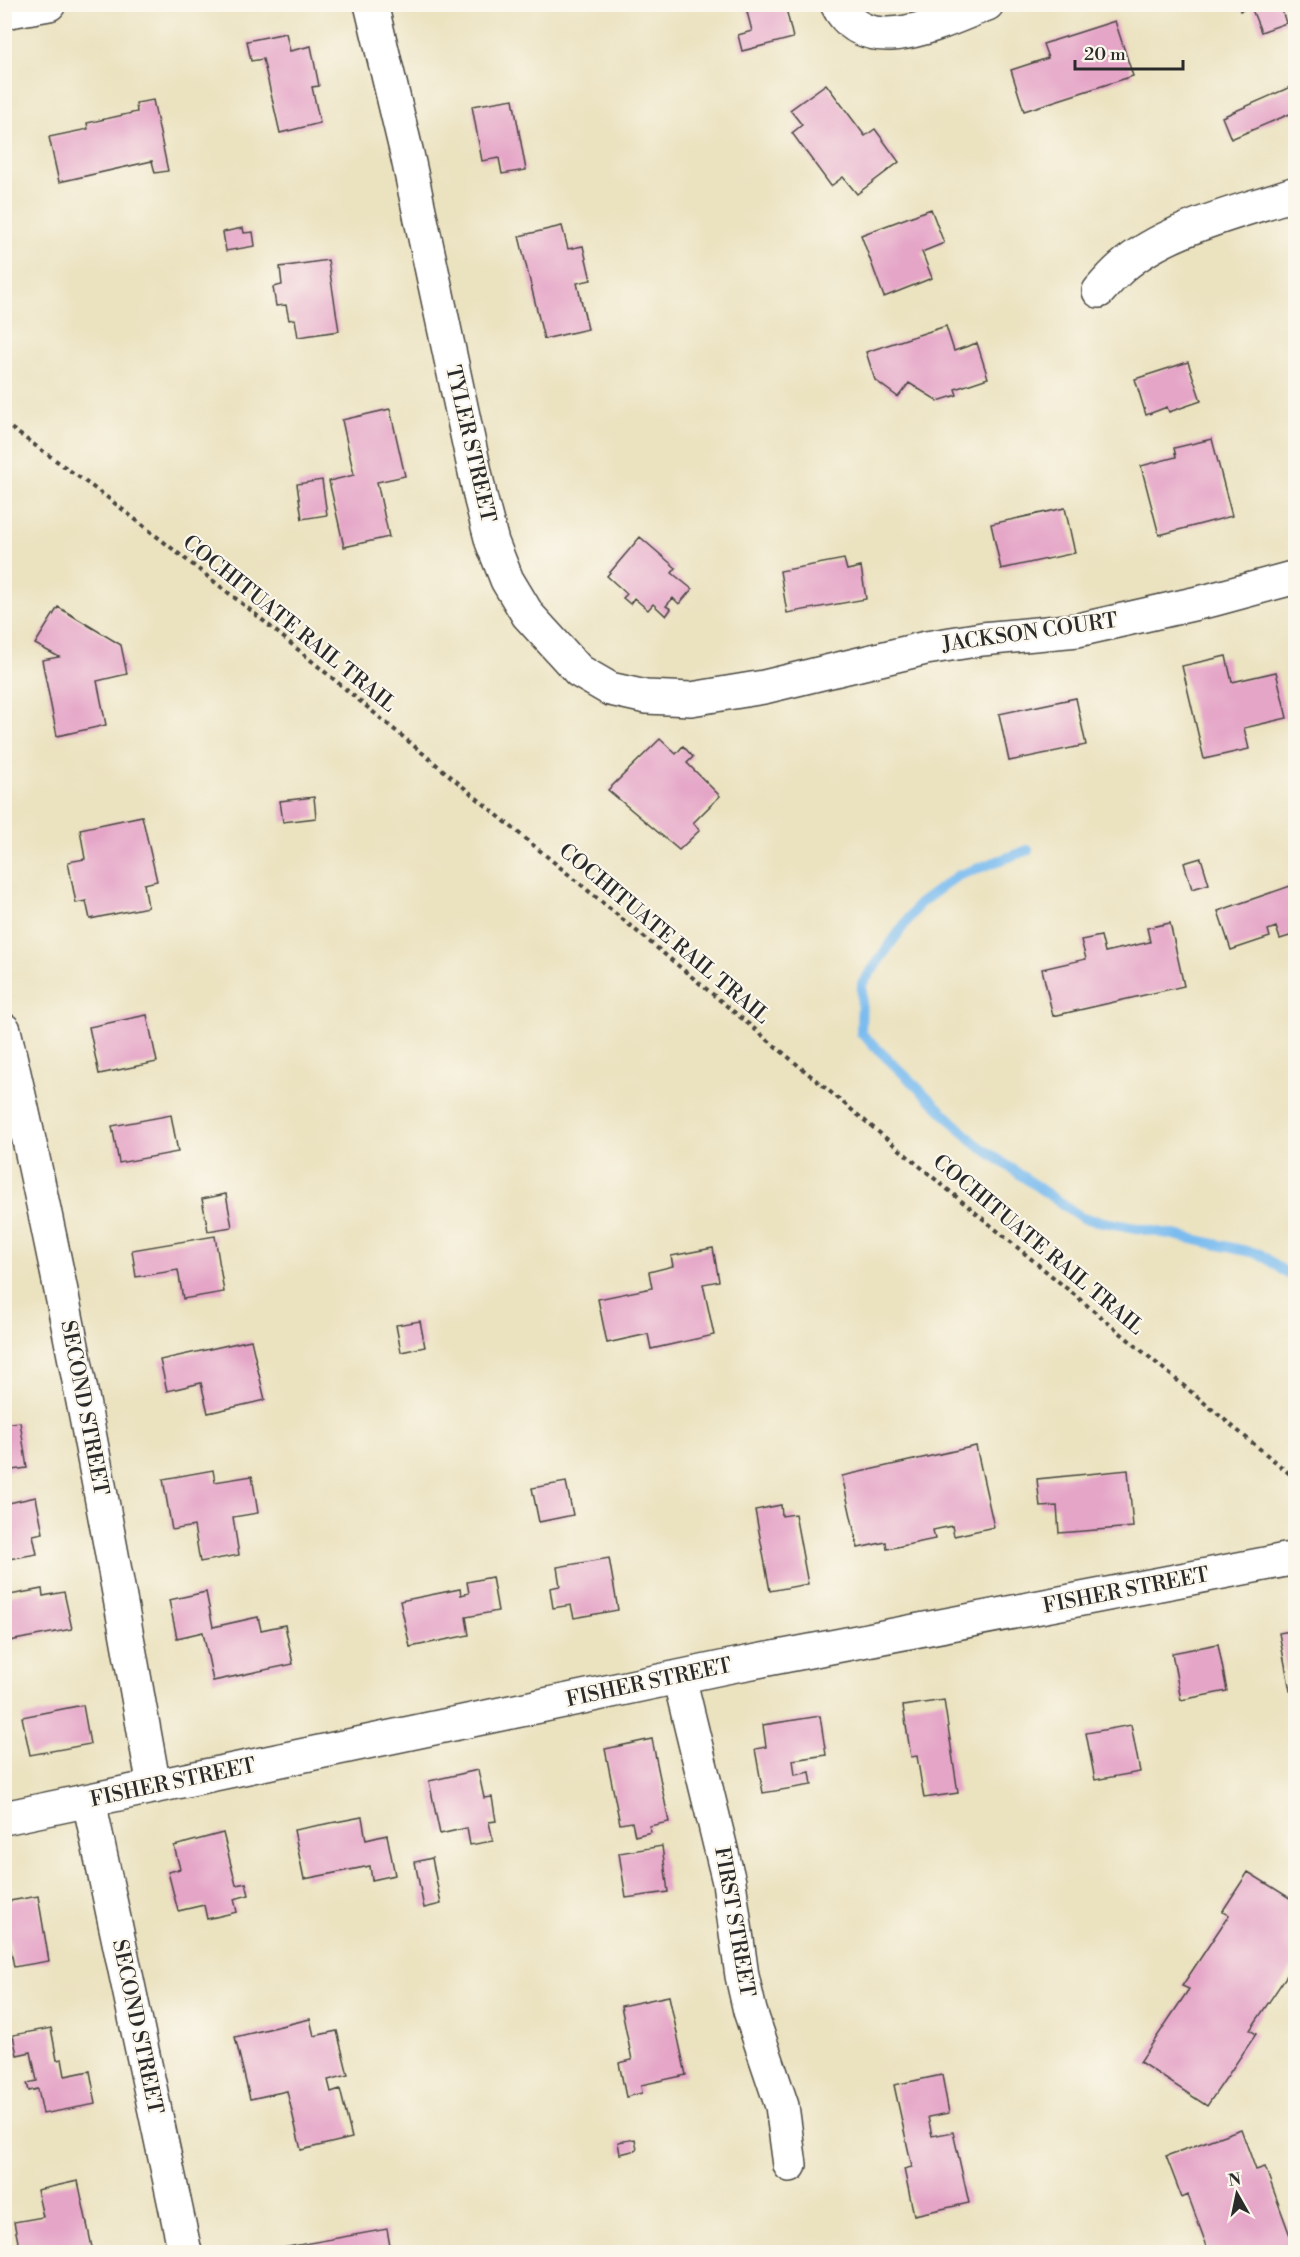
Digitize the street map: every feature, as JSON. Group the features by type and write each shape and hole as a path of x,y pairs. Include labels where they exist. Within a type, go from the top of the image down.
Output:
{"street":[{"path":"4,12 48,4"},
{"name":"TYLER STREET","path":"371,4 407,154 481,500 492,542 507,580 528,615 553,644 579,670 610,689 646,697 691,699 764,687"},
{"path":"837,4 844,18 857,28 877,34 904,33 987,4"},
{"path":"1099,291 1122,266 1150,248 1187,230 1296,194"},
{"name":"JACKSON COURT","path":"764,687 926,648 982,639 1078,630 1211,600 1296,577"},
{"name":"SECOND STREET","path":"4,1030 36,1165 86,1412 154,1787"},
{"name":"FISHER STREET","path":"4,1818 679,1677 1296,1558"},
{"name":"FIRST STREET","path":"679,1677 729,1882 742,1976 750,2011 782,2106 790,2165"},
{"name":"SECOND STREET","path":"88,1801 185,2253"}],"path":[{"name":"COCHITUATE RAIL TRAIL","path":"4,423 117,506 254,613 1296,1479"}],"building":[{"path":"745,4 785,4 793,38 742,51 738,35 752,31"},
{"path":"1238,4 1280,4 1286,23 1261,32 1251,7 1240,11"},
{"path":"1115,21 1133,76 1024,111 1011,70 1048,58 1043,44"},
{"path":"286,33 290,51 311,46 319,86 312,87 320,123 280,133 263,59 251,61 247,41"},
{"path":"826,84 865,136 875,129 899,162 857,194 843,177 831,186 792,133 802,125 790,110"},
{"path":"1295,85 1295,122 1292,113 1231,139 1222,117"},
{"path":"513,99 526,170 502,174 499,158 482,161 472,106"},
{"path":"153,100 168,171 155,173 152,161 59,182 49,137 88,129 87,123 137,112 136,103"},
{"path":"931,209 944,243 922,252 932,278 884,297 861,235"},
{"path":"562,226 568,249 583,246 591,280 577,283 588,329 544,339 519,236"},
{"path":"243,228 244,233 253,232 255,246 226,251 223,232"},
{"path":"328,260 339,331 298,337 295,319 289,320 286,305 276,306 273,287 282,285 280,267"},
{"path":"946,326 954,351 977,343 988,378 955,389 957,395 938,401 909,383 898,397 875,380 866,352"},
{"path":"1188,362 1201,401 1169,412 1167,407 1146,415 1135,379"},
{"path":"390,409 405,476 377,482 389,537 344,547 329,481 354,475 342,420"},
{"path":"1212,439 1232,516 1159,535 1141,466 1176,457 1174,448"},
{"path":"322,480 327,515 302,519 297,484"},
{"path":"1065,508 1075,553 1001,569 991,524"},
{"path":"640,537 676,568 672,573 692,589 679,604 673,598 666,606 671,609 666,616 653,604 648,610 634,598 630,604 623,598 627,594 607,576"},
{"path":"844,559 847,570 861,567 866,599 787,613 780,571"},
{"path":"58,607 121,645 127,674 97,681 106,725 57,736 42,660 59,657 35,644"},
{"path":"1226,656 1232,682 1276,672 1287,718 1244,728 1249,749 1204,759 1182,666"},
{"path":"1076,698 1086,745 1009,761 999,714"},
{"path":"660,739 676,754 683,746 693,757 687,763 720,796 693,823 700,830 679,850 608,790"},
{"path":"314,797 316,818 283,822 280,801"},
{"path":"142,816 157,881 144,884 148,907 90,919 86,901 76,903 68,862 85,859 80,829"},
{"path":"1201,858 1209,884 1192,889 1184,863"},
{"path":"1296,884 1296,934 1280,939 1276,927 1268,930 1270,937 1231,950 1218,911"},
{"path":"1170,923 1184,986 1053,1016 1042,969 1086,959 1081,940 1101,936 1105,952 1150,942 1147,928"},
{"path":"147,1015 157,1062 99,1074 89,1027"},
{"path":"171,1115 178,1152 119,1163 112,1126"},
{"path":"226,1194 232,1227 208,1231 202,1199"},
{"path":"215,1236 224,1292 183,1299 178,1270 136,1277 132,1250"},
{"path":"713,1248 719,1281 703,1284 714,1335 651,1349 648,1334 607,1343 598,1299 652,1288 649,1272 673,1266 671,1256"},
{"path":"420,1321 425,1347 401,1352 396,1325"},
{"path":"251,1340 265,1400 208,1413 201,1383 167,1391 160,1360"},
{"path":"20,1422 27,1468 4,1471 4,1424"},
{"path":"976,1446 994,1527 954,1536 952,1526 933,1530 935,1539 887,1549 886,1542 858,1548 842,1476"},
{"path":"213,1470 215,1482 252,1476 258,1513 233,1517 239,1555 200,1562 194,1526 172,1530 163,1479"},
{"path":"1128,1470 1133,1527 1059,1533 1057,1506 1040,1507 1037,1479"},
{"path":"566,1482 573,1515 539,1522 532,1488"},
{"path":"36,1497 43,1533 33,1535 37,1554 9,1559 4,1545 4,1504"},
{"path":"781,1505 782,1516 795,1514 808,1584 770,1591 755,1510"},
{"path":"609,1558 618,1610 574,1618 571,1605 553,1608 550,1588 560,1586 557,1567"},
{"path":"492,1577 498,1611 466,1617 469,1635 410,1647 400,1601 460,1589 461,1595 469,1593 467,1582"},
{"path":"42,1589 43,1596 64,1592 72,1629 4,1642 4,1596"},
{"path":"206,1592 213,1627 258,1617 261,1630 285,1625 293,1664 213,1681 203,1632 177,1638 169,1600"},
{"path":"1296,1630 1296,1691 1290,1691 1279,1633"},
{"path":"1218,1644 1227,1691 1181,1700 1172,1653"},
{"path":"944,1700 958,1793 924,1798 917,1756 911,1757 903,1706"},
{"path":"83,1705 90,1744 30,1755 22,1717"},
{"path":"820,1716 826,1755 793,1760 795,1775 810,1772 812,1785 763,1793 755,1749 766,1747 763,1725"},
{"path":"1131,1725 1140,1772 1095,1780 1086,1733"},
{"path":"652,1739 669,1822 649,1826 651,1832 635,1836 632,1822 620,1824 605,1749"},
{"path":"478,1770 484,1798 492,1797 496,1821 489,1822 493,1841 470,1845 467,1828 440,1834 429,1781"},
{"path":"362,1817 366,1840 387,1835 395,1875 372,1880 370,1866 304,1879 294,1830"},
{"path":"223,1833 236,1885 246,1883 249,1895 234,1899 237,1912 207,1919 204,1905 178,1911 168,1872 180,1869 174,1846"},
{"path":"662,1846 668,1892 626,1898 619,1853"},
{"path":"432,1858 441,1904 424,1908 415,1862"},
{"path":"1248,1872 1296,1902 1296,1948 1291,1955 1296,1958 1296,1962 1250,2030 1256,2034 1207,2106 1140,2062 1189,1989 1182,1986 1229,1915 1222,1912"},
{"path":"38,1896 49,1961 14,1967 4,1914 4,1902"},
{"path":"669,1996 686,2075 641,2085 642,2093 626,2097 619,2063 632,2060 621,2006"},
{"path":"310,2019 314,2036 337,2031 348,2075 328,2080 331,2092 340,2089 352,2138 301,2150 287,2091 250,2099 235,2037"},
{"path":"51,2028 57,2060 62,2059 65,2076 90,2071 96,2104 43,2114 38,2089 29,2091 27,2083 37,2081 31,2052 17,2055 13,2035"},
{"path":"942,2075 949,2113 928,2117 932,2136 953,2132 969,2203 914,2215 904,2169 912,2167 894,2085"},
{"path":"1241,2129 1256,2170 1265,2167 1296,2252 1209,2252 1188,2195 1182,2198 1166,2156"},
{"path":"635,2139 637,2150 620,2154 618,2142"},
{"path":"78,2181 93,2252 20,2252 14,2222 43,2217 37,2190"},
{"path":"387,2229 391,2252 277,2252 276,2249"}],"waterway":[{"path":"1028,850 957,876 919,904 862,984 861,1033 975,1143 1082,1218 1260,1254 1296,1280"}]}
